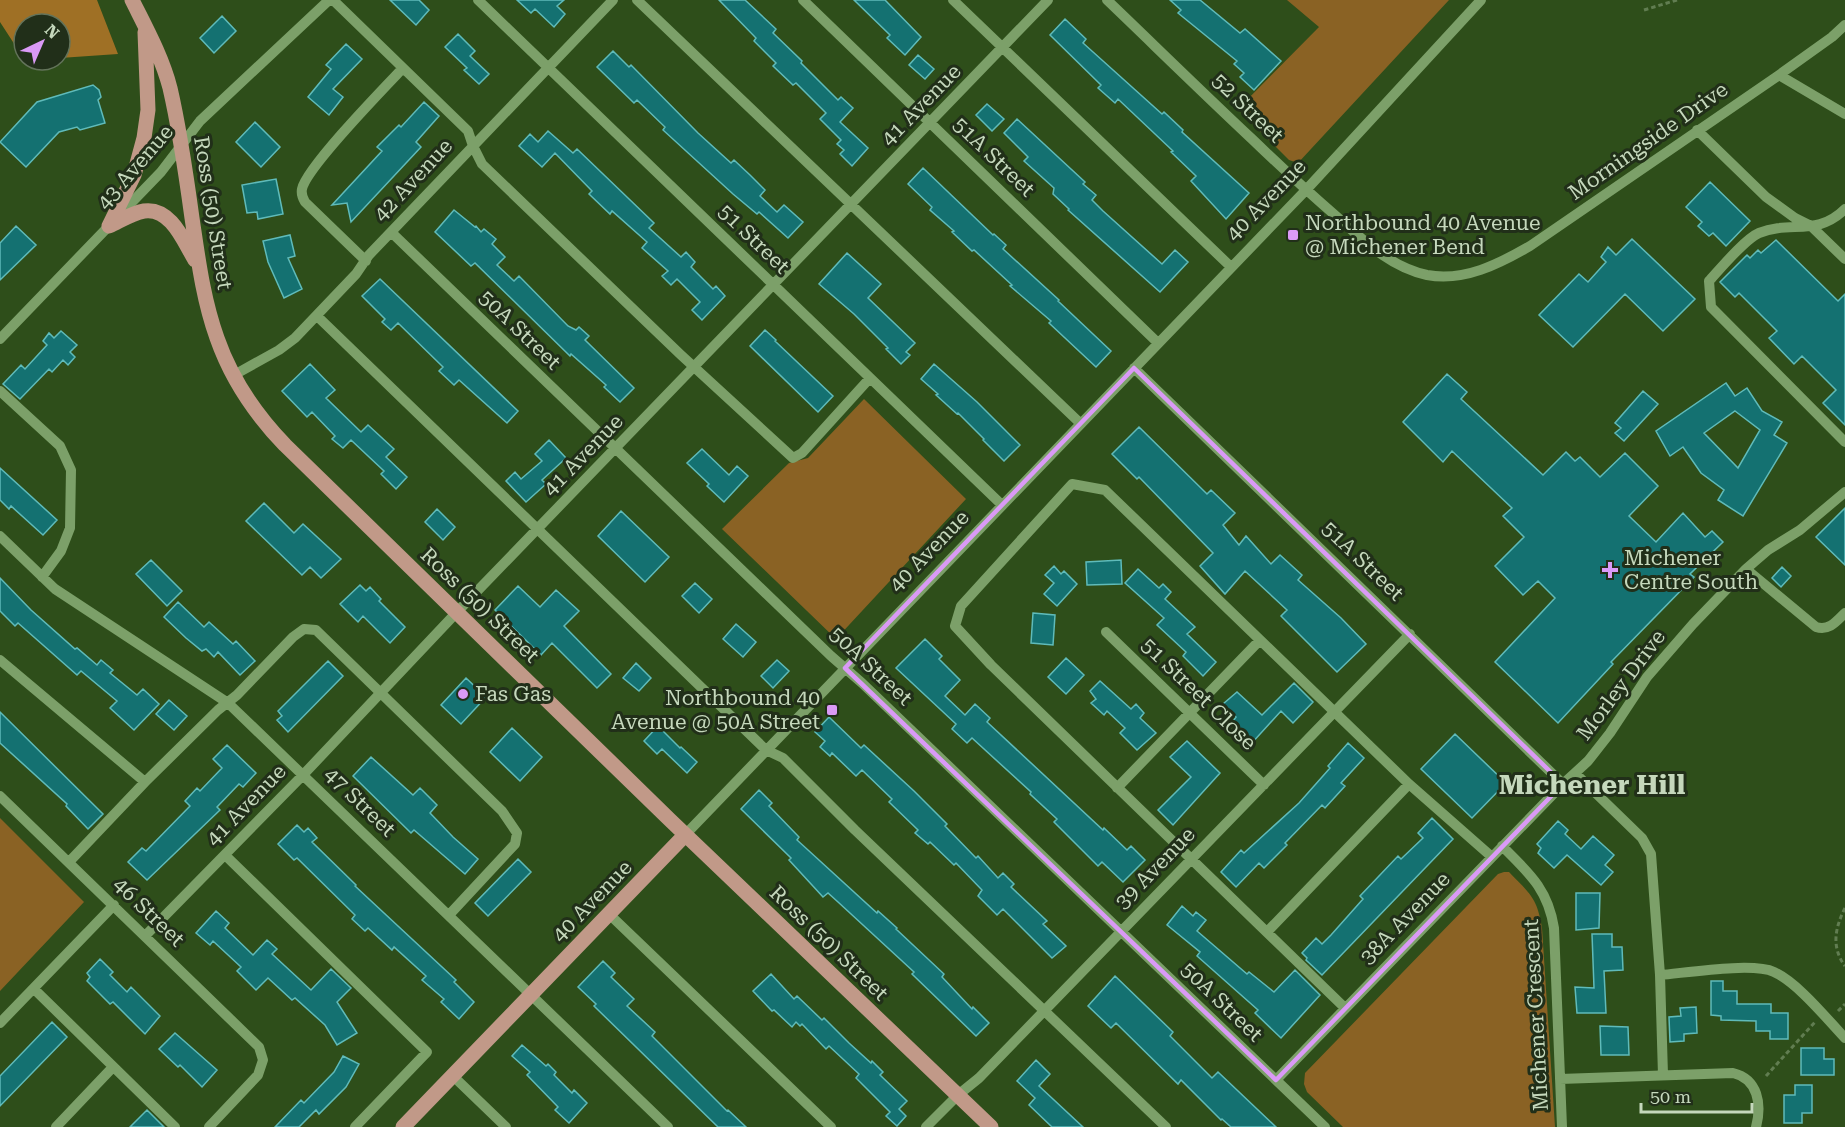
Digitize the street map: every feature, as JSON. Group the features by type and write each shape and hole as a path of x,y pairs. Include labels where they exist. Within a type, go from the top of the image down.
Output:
{"main road":[{"name":"Ross (50) Street","path":"132,0 169,86 181,146 199,267 214,329 234,375 264,421 685,835 991,1127"},
{"path":"109,226 134,175 145,132 148,110 145,26"},
{"path":"109,226 140,212 153,211 160,214 178,230 199,267"},
{"name":"40 Avenue","path":"403,1127 685,835"}],"street":[{"path":"331,0 468,131 472,146 482,164 794,458 802,453 870,378"},
{"name":"43 Avenue","path":"0,339 161,172 200,121 331,0"},
{"name":"51 Street","path":"478,0 1002,505"},
{"name":"42 Avenue","path":"234,375 287,345 317,316 391,232 614,0"},
{"path":"637,0 1080,423"},
{"name":"51A Street","path":"803,0 1158,343"},
{"path":"953,0 1231,267"},
{"name":"41 Avenue","path":"145,936 303,775 457,612 1048,0"},
{"name":"52 Street","path":"1107,0 1306,190 1367,244 1388,259 1408,269 1428,275 1464,274"},
{"name":"40 Avenue","path":"685,835 1306,190 1481,0"},
{"name":"Morningside Drive","path":"1464,274 1491,267 1530,246 1779,75 1845,25"},
{"path":"366,261 305,202 301,195 302,188 324,155 403,68"},
{"path":"1779,75 1845,114"},
{"path":"1697,130 1766,196 1795,218 1811,226 1845,259"},
{"path":"1845,209 1832,220 1811,226 1770,230 1756,234 1709,281 1711,307 1845,441"},
{"name":"50A Street","path":"391,232 1325,1127"},
{"path":"317,316 765,750 783,758 863,838 1166,1127"},
{"name":"51A Street","path":"1134,368 1563,784"},
{"path":"0,391 60,446 71,470 70,528 61,551 42,576"},
{"path":"1345,1008 991,665 955,626 961,606 1072,484 1105,490 1408,784 1492,857"},
{"name":"Morley Drive","path":"1563,784 1588,761 1610,734 1647,677 1746,569 1768,550 1800,530 1845,492"},
{"name":"47 Street","path":"0,537 55,589 228,703 668,1127"},
{"path":"1746,569 1816,627 1830,627 1845,613"},
{"path":"69,862 145,782 293,637 304,629 316,630 502,811 517,833 515,844 449,915"},
{"name":"51 Street Close","path":"1106,632 1264,785"},
{"name":"39 Avenue","path":"926,1127 958,1095 971,1086 1410,634"},
{"path":"1117,788 1260,640"},
{"path":"0,660 145,782"},
{"path":"1575,773 1642,838 1651,854 1660,975 1663,1075"},
{"path":"1267,932 1408,784"},
{"name":"38A Avenue","path":"1276,1080 1563,784"},
{"name":"46 Street","path":"0,796 260,1047 262,1060 258,1075 209,1127"},
{"name":"Michener Crescent","path":"1502,846 1538,883 1552,913 1562,1127"},
{"path":"225,855 427,1052 355,1127"},
{"path":"0,1023 114,905"},
{"path":"609,914 831,1127"},
{"path":"1660,975 1739,968 1772,971 1788,980 1845,1038"},
{"path":"34,989 175,1127"},
{"path":"56,1127 113,1067"},
{"path":"1560,1079 1733,1073 1741,1075 1754,1085 1758,1120 1756,1127"},
{"path":"453,1076 506,1127"}],"path":[{"path":"1644,10 1677,0"},
{"path":"1845,908 1837,927 1836,936 1837,951 1845,966"},
{"path":"1766,1076 1822,1015"}],"highlighted area":[{"path":"1134,368 1563,784 1276,1080 845,668"}],"shaded area":[{"path":"0,0 97,0 118,54 72,57 72,12 12,12 12,40 0,22"},
{"path":"1287,0 1449,0 1298,163 1289,160 1238,109 1319,27"},
{"path":"864,399 966,499 836,639 722,529 789,463 808,458"},
{"path":"0,818 84,902 0,991"},
{"path":"1509,872 1535,902 1542,928 1555,1127 1343,1127 1307,1092 1304,1084 1305,1073 1498,874"}],"building":[{"path":"390,0 419,0 429,10 416,25"},
{"path":"517,0 564,0 557,6 565,14 554,27 535,9 531,13"},
{"path":"719,0 745,0 776,29 773,33 838,100 841,97 853,108 840,122 868,148 852,166 840,154 844,150 837,144 841,140 820,119 826,113 796,83 793,85 773,66 776,63 754,41 756,38"},
{"path":"854,0 885,0 921,37 905,55 887,38 890,35"},
{"path":"1170,0 1200,0 1240,33 1245,29 1281,61 1254,90 1240,77 1244,73 1234,64 1237,61 1178,13 1181,10"},
{"path":"222,16 236,31 214,53 200,38"},
{"path":"1065,19 1086,39 1083,43 1162,114 1164,112 1183,130 1182,132 1249,193 1226,219 1191,181 1196,176 1171,152 1173,151 1118,99 1115,103 1098,88 1101,85 1050,35"},
{"path":"458,34 475,51 470,56 489,74 479,84 464,70 467,68 445,47"},
{"path":"346,44 362,59 333,89 343,97 329,115 308,97 331,69 326,65"},
{"path":"613,51 629,67 631,65 731,163 734,160 750,175 765,190 760,196 777,212 784,205 803,222 788,238 759,212 757,214 733,194 663,130 665,127 637,100 634,103 597,67"},
{"path":"918,55 934,69 925,79 909,65"},
{"path":"93,85 99,90 101,97 98,100 105,123 80,130 77,127 59,132 26,167 0,142 37,102"},
{"path":"424,102 439,116 416,142 421,147 351,222 347,203 332,205 382,151 377,147 399,125 401,127"},
{"path":"987,104 1004,119 992,131 976,115"},
{"path":"1017,119 1085,182 1083,184 1096,195 1092,200 1103,211 1162,264 1175,250 1188,262 1160,292 1068,210 1053,194 1054,188 1024,161 1028,157 1004,133"},
{"path":"255,122 280,147 261,167 236,142"},
{"path":"548,131 573,153 577,149 654,223 649,228 681,257 686,252 695,262 691,267 713,289 716,286 725,296 702,320 692,310 700,302 677,279 671,285 662,276 668,271 642,248 647,242 612,211 610,214 589,194 592,191 555,153 542,167 519,146 530,134 538,142"},
{"path":"923,168 1006,245 1003,249 1111,351 1096,367 1049,323 1051,321 1010,286 1012,285 974,250 972,251 930,210 932,207 908,184"},
{"path":"276,179 283,214 258,219 257,212 247,213 242,185"},
{"path":"1710,182 1750,221 1726,246 1713,233 1709,236 1698,226 1702,222 1686,207"},
{"path":"454,210 481,232 484,229 496,239 492,244 505,257 497,265 514,281 519,276 568,326 576,330 579,327 589,336 585,340 634,388 620,402 604,387 606,385 571,354 570,356 475,263 471,266 435,232"},
{"path":"16,226 36,245 0,280 0,243"},
{"path":"290,235 295,256 288,258 302,289 284,298 268,262 263,241"},
{"path":"1632,239 1695,299 1663,331 1625,294 1573,347 1539,315 1579,274 1588,282 1606,262 1601,257 1608,247 1616,255"},
{"path":"1776,240 1838,301 1845,294 1845,425 1823,403 1836,390 1802,356 1794,364 1769,338 1777,331 1739,293 1735,297 1720,282 1747,255 1750,258 1758,250 1761,253"},
{"path":"847,253 881,284 868,298 915,343 906,352 910,355 901,364 854,314 819,284"},
{"path":"380,279 518,411 507,423 459,380 454,385 439,371 443,367 398,323 391,330 382,322 385,319 362,296"},
{"path":"765,330 833,396 818,412 750,346"},
{"path":"61,331 77,345 70,352 75,357 68,365 63,360 52,372 49,369 20,399 3,384 21,365 25,369 47,345 43,341 49,333 54,338"},
{"path":"310,364 335,390 326,398 361,432 368,425 394,449 386,457 407,477 396,489 381,474 384,471 351,440 343,448 332,439 335,436 312,412 307,417 282,391"},
{"path":"934,364 977,402 1020,445 1004,461 958,413 921,379"},
{"path":"1447,374 1467,392 1461,399 1543,475 1566,452 1575,461 1580,457 1600,477 1625,453 1658,486 1629,516 1656,542 1683,513 1705,537 1712,531 1723,542 1690,574 1694,577 1611,662 1613,664 1558,723 1495,662 1555,598 1538,581 1523,595 1495,566 1524,537 1503,516 1512,508 1452,451 1443,462 1403,422"},
{"path":"1726,383 1735,396 1747,388 1762,411 1782,422 1774,435 1787,443 1743,516 1718,500 1724,490 1701,473 1683,447 1670,456 1656,431","holes":["1735,411 1760,430 1738,468 1704,433"]},
{"path":"1643,391 1658,404 1624,441 1615,433 1621,428 1615,423"},
{"path":"1139,427 1207,494 1211,490 1235,513 1223,525 1239,545 1246,536 1271,564 1280,555 1302,575 1298,580 1366,644 1337,672 1281,616 1287,610 1245,571 1225,594 1200,566 1213,553 1139,477 1137,479 1112,454"},
{"path":"549,440 566,458 542,480 546,484 526,502 506,481 515,472 521,479 542,461 535,454"},
{"path":"702,449 729,475 737,466 748,476 724,502 687,463"},
{"path":"0,468 57,520 43,535 11,506 9,509 0,500"},
{"path":"264,503 294,533 303,524 341,559 321,578 310,567 302,575 246,521"},
{"path":"1845,508 1845,565 1816,537"},
{"path":"437,509 455,527 443,540 425,522"},
{"path":"621,511 669,557 645,582 598,536"},
{"path":"151,560 182,591 167,606 136,574"},
{"path":"1121,560 1122,584 1087,585 1086,562"},
{"path":"1054,566 1061,574 1064,571 1077,584 1057,606 1044,594 1054,583 1045,575"},
{"path":"1782,567 1791,576 1781,587 1772,578"},
{"path":"1138,569 1159,588 1163,584 1171,592 1165,599 1195,627 1187,634 1216,662 1203,676 1183,656 1186,652 1157,625 1164,618 1125,583"},
{"path":"0,578 31,610 75,649 77,648 97,665 101,660 113,670 110,673 137,695 143,689 159,704 134,730 110,708 117,701 81,671 77,675 18,623 15,626 0,611"},
{"path":"695,583 712,599 699,613 682,596"},
{"path":"360,585 366,591 370,587 381,599 379,601 405,627 390,643 363,616 358,622 340,604"},
{"path":"518,586 540,607 556,590 579,611 564,626 611,674 597,688 552,643 541,655 495,610"},
{"path":"178,602 204,627 209,622 233,644 236,641 255,661 240,675 218,652 214,657 206,649 202,651 164,617"},
{"path":"1033,613 1055,615 1053,645 1031,643"},
{"path":"736,624 756,642 743,657 723,639"},
{"path":"925,639 942,656 939,659 960,680 945,696 965,715 975,704 990,718 987,722 1103,830 1104,828 1127,850 1131,846 1145,860 1123,882 1102,862 1098,866 1054,822 1057,819 1030,794 1031,792 972,738 967,743 952,729 956,724 896,668"},
{"path":"1066,658 1084,675 1066,694 1048,677"},
{"path":"777,660 789,671 773,688 761,676"},
{"path":"328,661 343,676 288,732 277,720 282,716 278,711"},
{"path":"636,663 651,678 639,691 623,678"},
{"path":"466,678 486,697 461,724 441,705"},
{"path":"1100,681 1131,709 1136,704 1144,713 1140,718 1156,733 1137,750 1120,733 1125,728 1107,711 1104,715 1091,703 1096,699 1090,691"},
{"path":"1294,683 1313,702 1293,723 1281,711 1251,744 1231,724 1236,717 1223,704 1237,692 1262,715"},
{"path":"169,700 187,716 174,730 156,714"},
{"path":"0,712 103,814 88,829 66,806 67,804 0,743"},
{"path":"829,717 861,748 864,745 914,791 947,824 945,826 998,878 1003,873 1014,884 1011,887 1047,921 1043,924 1066,946 1052,958 1003,909 997,915 978,896 982,890 956,863 954,865 930,842 928,844 915,833 918,830 889,802 892,799 862,770 856,776 832,753 830,756 820,747 825,741 815,732"},
{"path":"658,726 697,762 687,773 662,749 657,754 644,741"},
{"path":"512,728 542,757 520,781 490,752"},
{"path":"1455,734 1506,783 1472,818 1421,769"},
{"path":"1187,741 1220,773 1173,825 1158,810 1191,777 1170,757"},
{"path":"1348,743 1364,758 1341,783 1345,786 1325,808 1322,805 1264,868 1259,863 1236,887 1221,872 1241,850 1244,853 1299,803 1330,768 1328,766"},
{"path":"227,745 256,773 243,787 239,784 217,807 220,810 147,880 128,862 142,848 146,851 190,806 185,801 197,788 200,791 222,768 213,759"},
{"path":"371,757 413,795 420,788 437,805 430,813 478,859 465,874 414,830 411,833 353,776"},
{"path":"759,790 772,803 769,806 799,837 797,840 877,913 878,911 897,928 944,974 942,977 972,1009 973,1007 989,1023 976,1036 912,974 914,972 838,902 828,893 823,897 789,860 791,858 741,809"},
{"path":"1432,818 1453,839 1322,975 1302,953 1316,938 1322,944 1331,935 1363,899 1360,896 1398,856 1401,859 1423,838 1418,833"},
{"path":"1558,821 1568,830 1565,834 1581,849 1593,836 1614,855 1605,865 1613,872 1601,885 1567,855 1554,868 1538,853 1541,848 1537,844"},
{"path":"297,825 304,832 308,828 317,838 312,842 355,886 456,980 454,982 474,1002 459,1019 441,1002 444,999 422,980 426,976 394,947 392,950 368,928 365,931 352,919 355,915 297,858 294,860 278,844"},
{"path":"518,859 531,872 488,916 475,903"},
{"path":"1576,893 1600,893 1599,928 1576,930"},
{"path":"1182,906 1193,916 1196,912 1206,920 1197,931 1247,974 1249,972 1274,992 1295,970 1320,995 1281,1038 1255,1013 1258,1010 1197,956 1200,952 1167,925"},
{"path":"216,911 229,923 225,928 253,955 267,940 277,949 272,954 311,990 331,969 351,988 337,1002 357,1033 337,1045 325,1025 268,978 256,990 237,971 241,967 213,941 210,945 196,933"},
{"path":"1592,934 1612,934 1612,947 1622,947 1623,970 1604,971 1606,1013 1577,1013 1575,987 1594,988"},
{"path":"100,959 113,972 110,975 127,992 131,987 160,1016 145,1034 113,1002 110,1004 87,981 90,977 87,973"},
{"path":"603,961 615,973 611,977 634,999 627,1006 655,1032 652,1036 746,1127 718,1127 594,1006 596,1004 578,987"},
{"path":"771,974 794,999 797,996 822,1020 824,1018 883,1072 880,1075 907,1101 899,1109 906,1116 897,1126 886,1116 890,1112 856,1078 859,1074 829,1046 826,1049 802,1024 800,1026 796,1022 792,1027 774,1010 772,1011 753,991"},
{"path":"1115,976 1173,1032 1170,1036 1212,1078 1218,1072 1276,1127 1231,1127 1181,1080 1178,1084 1116,1023 1111,1028 1088,1006"},
{"path":"1711,981 1723,981 1723,991 1737,991 1737,1004 1771,1004 1771,1013 1788,1013 1788,1039 1770,1039 1770,1031 1756,1031 1756,1021 1721,1020 1721,1016 1711,1015"},
{"path":"1696,1007 1697,1033 1684,1034 1684,1041 1670,1042 1669,1017 1681,1016 1680,1008"},
{"path":"52,1022 67,1037 0,1106 0,1076"},
{"path":"1600,1026 1628,1027 1629,1055 1601,1055"},
{"path":"175,1033 217,1070 202,1087 180,1065 178,1067 159,1049"},
{"path":"522,1045 546,1066 548,1064 556,1072 554,1075 572,1093 574,1090 587,1103 569,1123 555,1110 558,1107 527,1075 530,1072 512,1056"},
{"path":"1801,1048 1824,1048 1824,1059 1834,1059 1834,1075 1801,1075"},
{"path":"343,1056 359,1064 346,1087 319,1114 316,1110 299,1127 275,1127 301,1100 304,1103 334,1072"},
{"path":"1036,1060 1050,1074 1039,1086 1083,1127 1052,1127 1029,1105 1035,1098 1017,1081"},
{"path":"1795,1085 1812,1085 1812,1113 1802,1113 1802,1123 1784,1123 1784,1095 1795,1095"},
{"path":"147,1110 164,1127 130,1127"}],"place":[{"name":"Northbound 40 Avenue @ Michener Bend","path":"1293,235"},
{"name":"Michener Centre South","path":"1610,570"},
{"name":"Fas Gas","path":"463,694"},
{"name":"Northbound 40 Avenue @ 50A Street","path":"832,710"}],"district":[{"name":"Michener Hill","path":"1592,785"}]}
